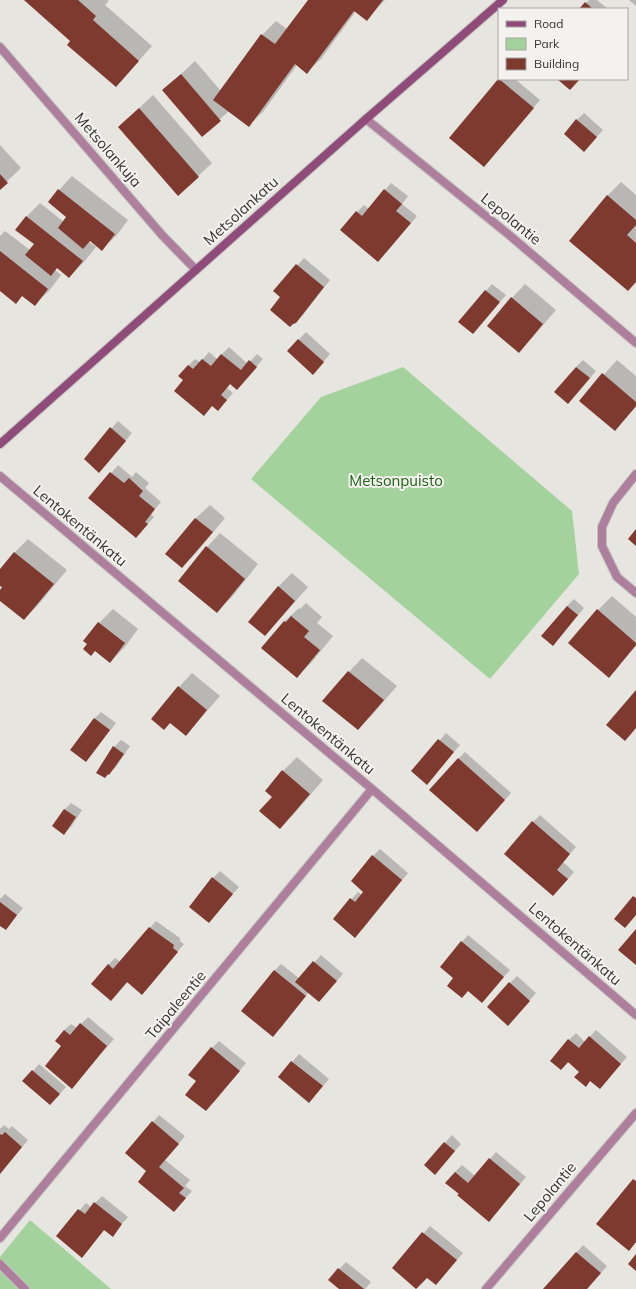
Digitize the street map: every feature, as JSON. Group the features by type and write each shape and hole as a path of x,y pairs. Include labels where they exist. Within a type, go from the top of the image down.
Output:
{"street":[{"name":"Metsolankatu","path":"0,444 366,119 503,0"},
{"name":"Metsolankuja","path":"0,47 157,229 196,270"},
{"name":"Lepolantie","path":"366,119 508,234 636,343"},
{"path":"636,474 612,503 602,527 602,546 617,577 636,593"},
{"name":"Lentokentänkatu","path":"0,476 372,789 636,1015"},
{"name":"Taipaleentie","path":"0,1238 372,789"},
{"name":"Lepolantie","path":"486,1289 636,1113"},
{"path":"0,1264 25,1289"}],"green space":[{"name":"Metsonpuisto","path":"403,367 572,511 579,574 490,679 251,479 321,397"},
{"path":"30,1220 111,1289 0,1289 0,1257"}],"building":[{"path":"24,0 78,0 96,16 93,20 139,61 116,87 67,45 70,41"},
{"path":"308,0 383,0 367,21 354,11 307,74 295,64 249,127 213,100 261,34 275,44"},
{"path":"585,2 592,8 580,8"},
{"path":"181,74 221,121 202,137 162,90"},
{"path":"498,79 534,108 484,167 449,138"},
{"path":"558,80 579,80 570,90"},
{"path":"139,108 199,177 178,196 118,127"},
{"path":"576,119 597,137 584,152 564,134"},
{"path":"0,174 8,183 0,190"},
{"path":"58,189 115,234 102,251 90,241 83,249 58,228 66,217 48,202"},
{"path":"384,189 402,204 396,211 411,223 378,262 340,230 356,211 362,216"},
{"path":"607,195 636,220 636,225 627,235 636,243 636,282 628,291 569,241"},
{"path":"26,216 83,261 69,278 57,268 51,276 25,255 34,244 15,230"},
{"path":"0,251 48,289 35,306 22,296 16,304 0,291"},
{"path":"296,264 324,287 296,323 290,327 270,310 280,297 273,291"},
{"path":"485,290 500,302 473,334 458,322"},
{"path":"511,297 543,324 519,353 487,326"},
{"path":"298,339 324,362 313,375 287,351"},
{"path":"221,354 241,370 249,360 257,367 237,390 230,384 221,395 227,400 218,411 212,406 204,416 174,391 183,380 178,376 188,365 193,369 202,359 211,366"},
{"path":"576,367 590,378 568,404 554,392"},
{"path":"602,373 636,402 636,406 615,431 579,401"},
{"path":"110,427 126,441 99,473 84,459"},
{"path":"110,472 124,483 129,478 143,491 139,496 155,509 145,522 148,524 136,538 88,498"},
{"path":"195,518 213,532 182,568 165,554"},
{"path":"636,529 636,546 628,539"},
{"path":"206,546 245,579 217,613 178,581"},
{"path":"14,552 54,584 24,620 0,601 0,590 2,587 0,586 0,569"},
{"path":"278,586 295,601 265,636 248,622"},
{"path":"567,606 578,615 553,646 541,636"},
{"path":"597,609 636,643 636,645 609,678 568,643"},
{"path":"291,616 309,631 304,637 320,650 297,678 261,648 284,621 286,622"},
{"path":"98,622 125,643 110,663 95,651 91,656 83,649 87,644 83,641"},
{"path":"348,671 384,700 358,730 322,701"},
{"path":"178,686 207,710 186,736 170,723 164,730 151,719"},
{"path":"636,690 636,728 625,741 606,725"},
{"path":"94,718 110,730 86,762 70,750"},
{"path":"438,739 454,752 427,785 411,771"},
{"path":"113,746 124,754 109,775 108,774 105,778 96,773"},
{"path":"458,758 505,800 477,832 429,790"},
{"path":"282,770 310,794 280,829 259,811 272,797 265,791"},
{"path":"64,809 76,817 64,835 52,826"},
{"path":"532,821 570,854 557,870 568,879 553,896 504,854"},
{"path":"372,855 402,880 355,938 333,919 350,898 355,902 363,892 351,881"},
{"path":"212,877 233,894 209,923 189,907"},
{"path":"633,896 636,898 636,915 625,928 614,919"},
{"path":"0,902 17,915 6,930 0,926"},
{"path":"149,927 174,945 173,948 178,952 142,995 127,982 111,1001 91,984 108,964 113,969"},
{"path":"636,929 636,965 618,950"},
{"path":"461,941 504,977 482,1003 468,991 462,998 447,986 453,978 440,967"},
{"path":"313,961 337,981 319,1002 295,982"},
{"path":"274,970 306,996 273,1037 241,1011"},
{"path":"509,982 530,1001 508,1026 487,1007"},
{"path":"80,1023 107,1046 72,1089 45,1066 61,1046 55,1041 64,1030 70,1035"},
{"path":"589,1036 621,1064 600,1089 590,1081 586,1087 574,1077 579,1072 568,1062 561,1070 550,1061 568,1039 579,1048"},
{"path":"211,1047 240,1071 206,1111 185,1095 196,1081 188,1075"},
{"path":"291,1061 323,1086 309,1103 278,1077"},
{"path":"32,1070 60,1094 50,1105 22,1081"},
{"path":"152,1121 179,1144 159,1167 184,1188 179,1193 186,1198 174,1212 138,1182 146,1171 125,1153"},
{"path":"5,1132 22,1147 0,1174 0,1134 2,1135"},
{"path":"444,1142 455,1151 435,1175 424,1165"},
{"path":"489,1158 520,1184 489,1222 445,1183 455,1172 468,1183"},
{"path":"633,1179 636,1181 636,1242 629,1251 596,1224"},
{"path":"94,1202 122,1224 113,1237 104,1230 82,1258 56,1236 78,1209 85,1214"},
{"path":"422,1232 457,1260 436,1285 427,1278 416,1289 392,1268"},
{"path":"576,1252 601,1273 587,1289 543,1289"},
{"path":"636,1254 636,1271 628,1264"},
{"path":"338,1268 364,1289 339,1289 328,1280"}]}
